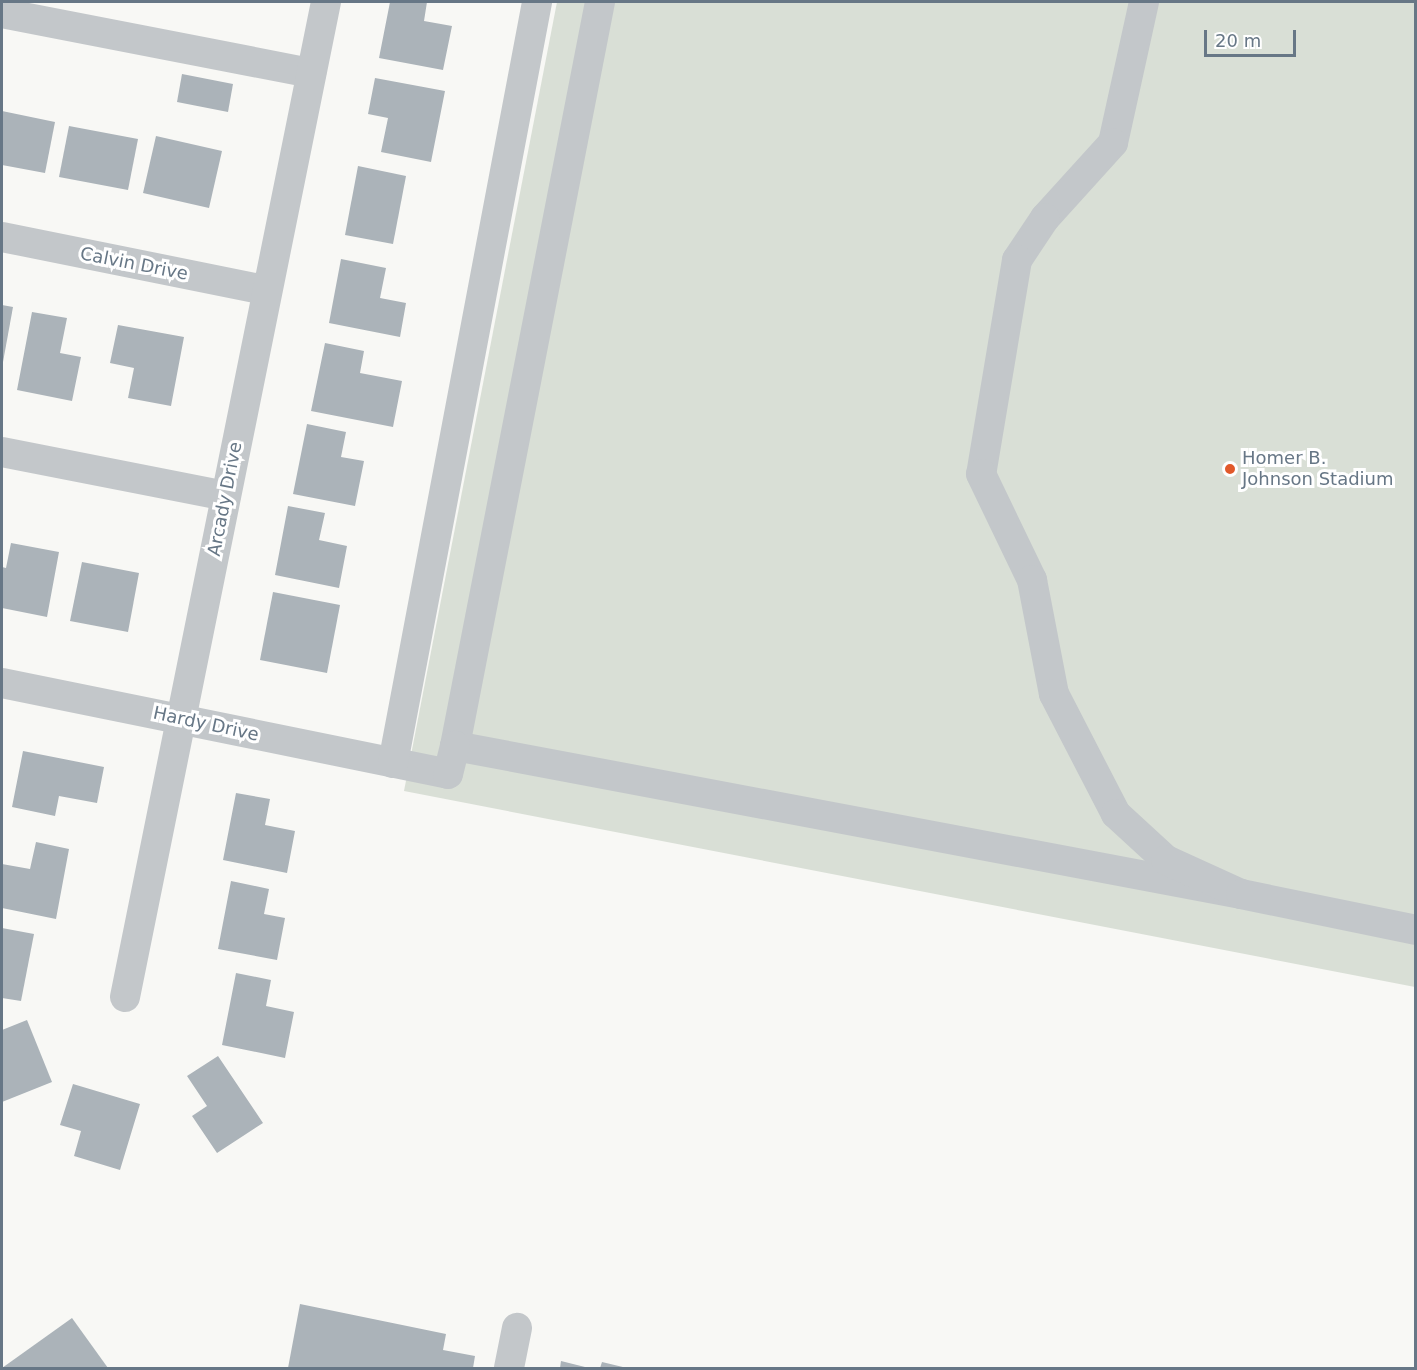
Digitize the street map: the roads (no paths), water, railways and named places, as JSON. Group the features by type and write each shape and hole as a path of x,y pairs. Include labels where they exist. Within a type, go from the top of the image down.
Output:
{"street":[{"name":"Arcady Drive","path":"125,997 179,719 326,2"},
{"path":"401,765 537,2"},
{"path":"600,2 455,746 1241,894 1416,930"},
{"path":"1144,2 1113,142 1045,218 1017,260 981,474 1032,580 1054,694 1116,814 1166,860 1241,894"},
{"path":"2,13 311,73"},
{"name":"Calvin Drive","path":"2,237 266,290"},
{"path":"2,452 226,496"},
{"name":"Hardy Drive","path":"2,683 448,774 455,746"},
{"path":"509,1368 517,1328"}],"place":[{"name":"Homer B. Johnson Stadium","path":"1230,469"}]}
